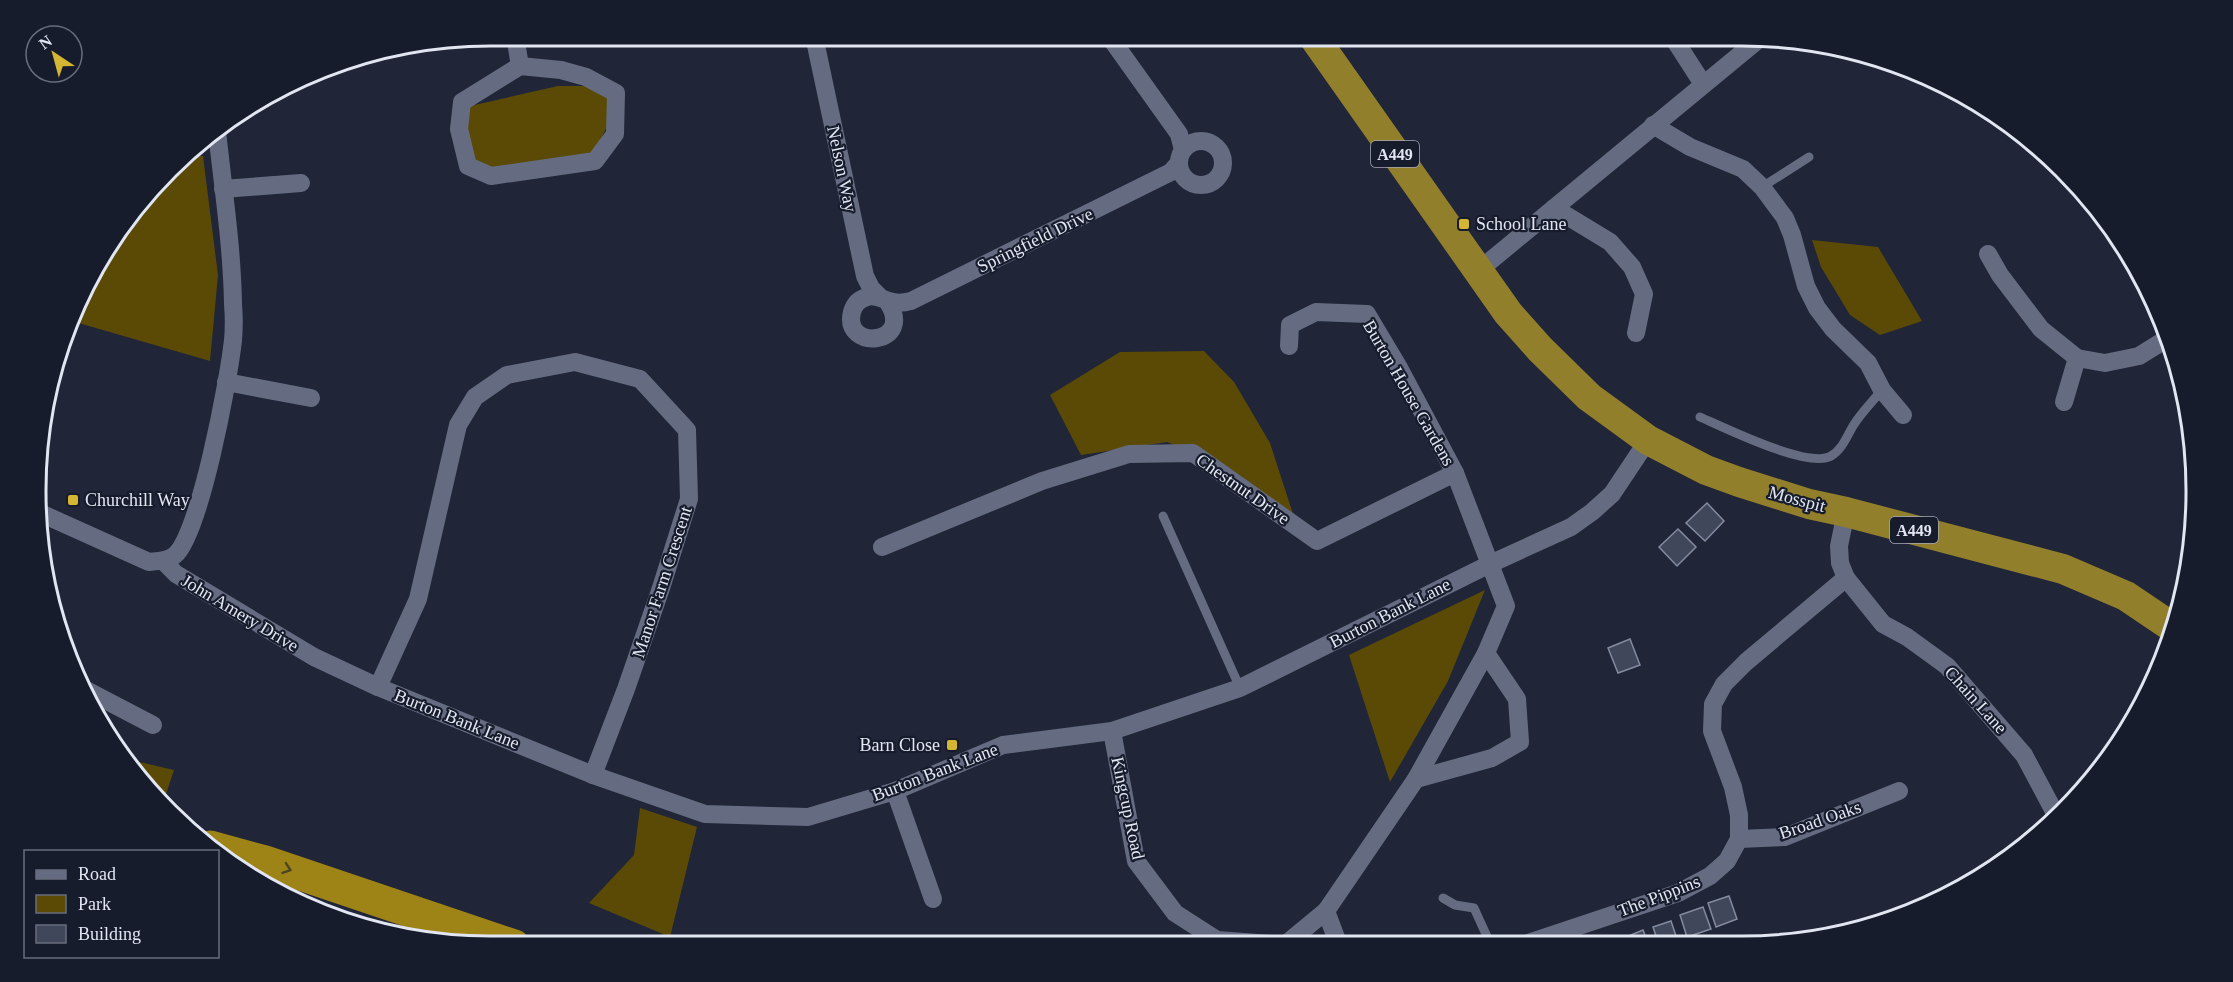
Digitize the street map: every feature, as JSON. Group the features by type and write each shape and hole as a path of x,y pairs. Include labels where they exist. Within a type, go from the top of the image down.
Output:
{"highway":[{"name":"A449","path":"1319,46 1478,272"},
{"name":"Mosspit","path":"1478,272 1508,313 1540,349 1589,397 1648,440 1706,470 1809,504 2063,569 2126,596 2166,623"},
{"path":"233,853 266,862 484,936"}],"street":[{"path":"517,46 520,66"},
{"name":"Nelson Way","path":"816,46 865,276 872,288 884,299"},
{"name":"Springfield Drive","path":"884,299 900,304 912,301 1171,172 1180,157 1179,134 1116,46"},
{"path":"1678,46 1702,84"},
{"path":"1478,272 1750,46"},
{"path":"520,66 561,70 586,77 616,93 615,134 595,161 491,176 468,166 459,129 462,102 520,66"},
{"path":"1653,125 1690,147 1743,169 1762,187 1785,218 1806,286 1817,308 1833,329 1868,363 1882,390 1903,415"},
{"path":"163,561 174,556 184,544 198,505 213,448 233,340 233,303 223,189 214,143"},
{"path":"223,189 301,183"},
{"path":"1554,208 1610,242 1632,267 1644,294 1636,333"},
{"path":"1988,254 2042,329 2077,358 2105,363 2139,356 2161,342"},
{"name":"Burton House Gardens","path":"1289,346 1290,325 1316,312 1366,315 1398,366 1455,473 1490,564"},
{"path":"2064,402 2077,358"},
{"name":"Manor Farm Crescent","path":"378,687 417,599 458,425 475,397 507,375 574,362 640,379 687,430 689,499 626,689 593,775"},
{"path":"226,382 311,398"},
{"name":"Burton Bank Lane","path":"314,657 378,687 593,775 705,814 808,817 895,791 1004,745 1112,731 1240,688 1490,564 1571,527 1612,494 1648,440"},
{"name":"Chestnut Drive","path":"882,547 1042,481 1129,454 1193,453 1317,541 1455,473"},
{"name":"Chain Lane","path":"1846,512 1839,546 1840,563 1846,578 1883,624 1907,637 1947,666 2024,755 2052,808"},
{"name":"John Amery Drive","path":"47,516 149,562 163,561 176,574 314,657"},
{"path":"1296,936 1326,911 1416,779 1486,652 1506,606 1490,564"},
{"path":"1739,839 1739,815 1733,787 1712,731 1713,704 1724,684 1746,662 1846,578"},
{"path":"1416,779 1492,758 1520,742 1517,699 1486,652"},
{"path":"96,695 153,725"},
{"name":"Kingcup Road","path":"1112,731 1136,861 1174,913 1211,936"},
{"path":"895,791 933,898"},
{"name":"Broad Oaks","path":"1739,839 1785,837 1899,791"},
{"name":"The Pippins","path":"1581,935 1678,893 1710,876 1727,861 1739,839"},
{"path":"1326,911 1335,936"}],"lane":[{"path":"1762,187 1809,157"},
{"path":"1700,417 1757,442 1818,459 1832,456 1882,390"},
{"path":"1163,516 1240,688"},
{"path":"1443,898 1455,905 1474,908 1487,936"}],"green space":[{"path":"558,86 592,86 609,95 607,127 593,153 491,176 472,158 467,131 470,106"},
{"path":"199,156 203,156 218,275 210,361 79,323 106,269 138,220"},
{"path":"1812,240 1878,247 1922,321 1880,335 1850,315 1821,267"},
{"path":"1204,351 1234,382 1270,443 1294,517 1193,453 1167,442 1081,455 1050,395 1120,352"},
{"path":"1485,590 1448,681 1390,782 1349,655"},
{"path":"138,762 174,770 166,794"},
{"path":"640,808 697,827 670,936 589,903 634,855"}],"building":[{"path":"1707,503 1724,521 1705,541 1686,523"},
{"path":"1678,529 1696,547 1677,566 1659,547"},
{"path":"1630,639 1640,665 1618,673 1608,648"},
{"path":"1729,896 1737,919 1716,927 1708,903"},
{"path":"1703,907 1711,929 1687,936 1680,915"},
{"path":"1671,921 1676,936 1656,936 1653,927"},
{"path":"1643,930 1645,936 1629,936"}],"place":[{"name":"School Lane","path":"1464,224"},
{"name":"Churchill Way","path":"73,500"},
{"name":"Barn Close","path":"952,745"}]}
